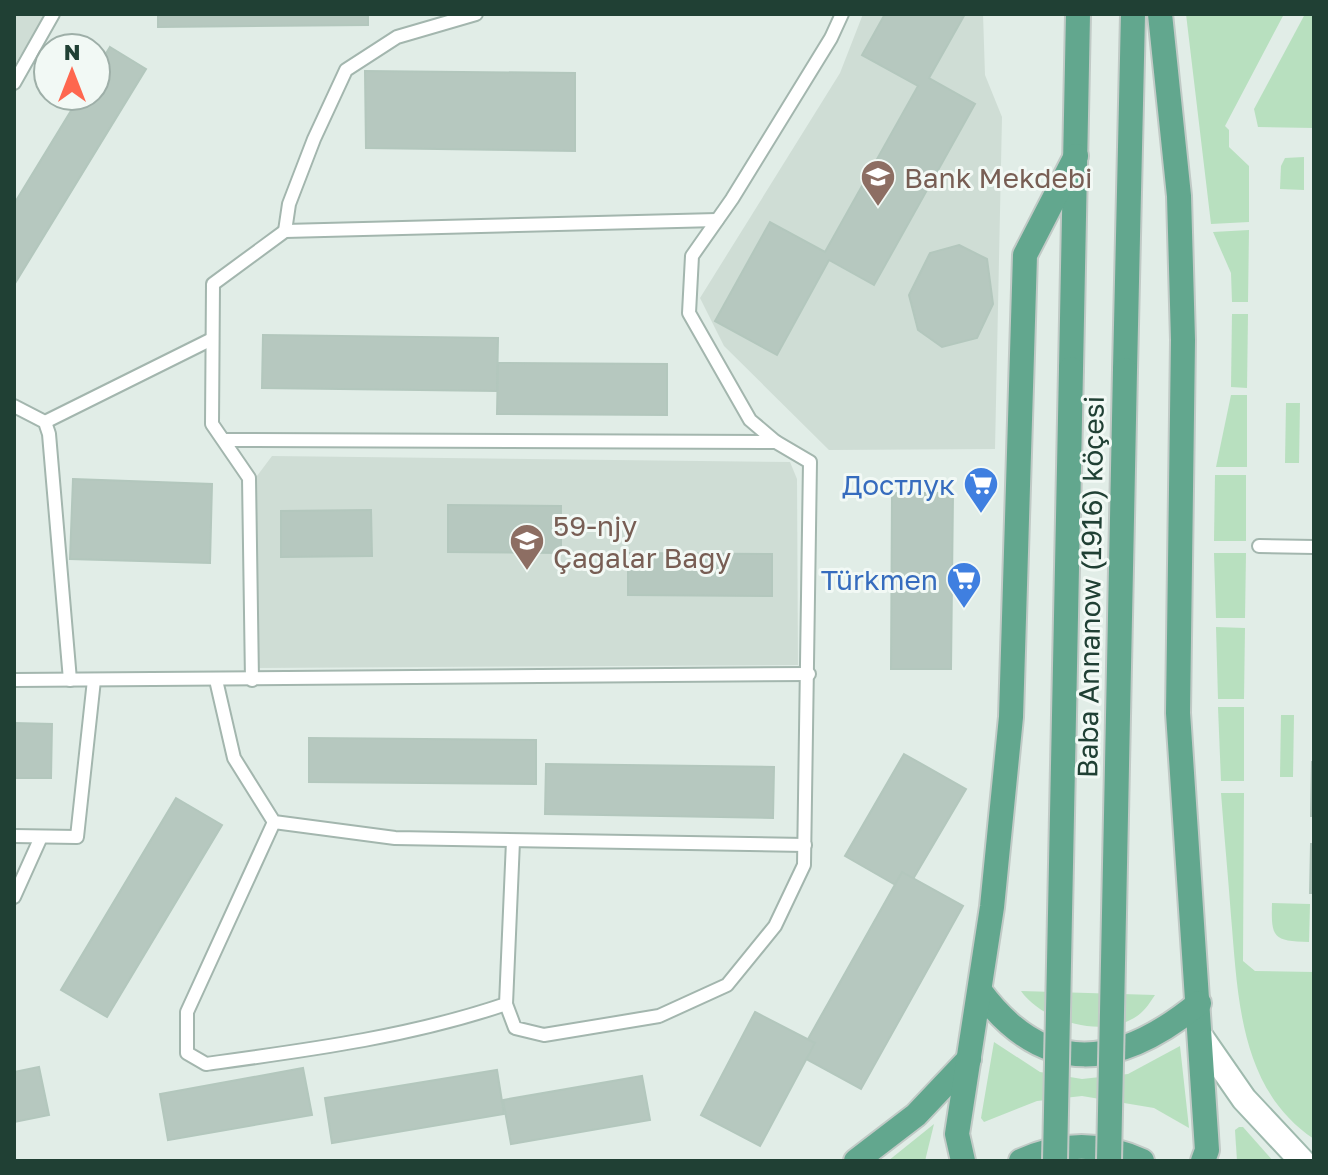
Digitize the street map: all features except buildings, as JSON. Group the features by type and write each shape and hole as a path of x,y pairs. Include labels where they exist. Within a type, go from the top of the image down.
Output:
{"main road":[{"name":"Baba Annanow (1916) köçesi","path":"1055,1161 1078,14"},
{"name":"Baba Annanow (1916) köçesi","path":"1109,1161 1133,14"},
{"path":"1160,14 1179,196 1183,340 1178,713 1201,1037 1207,1150 1203,1161"},
{"path":"963,1161 957,1134 999,851 1011,717 1025,255 1076,156"},
{"path":"980,991 997,1013 1016,1030 1044,1048 1072,1054 1126,1050 1171,1026 1199,1003"},
{"path":"1201,1037 1244,1099 1302,1161"},
{"path":"856,1161 916,1115 969,1059"},
{"path":"1021,1161 1049,1150 1081,1145 1123,1152 1142,1161"}],"lane":[{"path":"14,83 53,14"},
{"path":"285,231 289,204 346,70 397,37 476,14"},
{"path":"513,841 506,1004 515,1028 544,1035 659,1016 727,985 775,926 804,865 810,462 776,442 750,420 689,313 692,256 831,38 842,14"},
{"path":"252,680 249,478 212,424 213,284 285,231 717,220"},
{"path":"45,422 212,339"},
{"path":"14,406 45,422 49,434 70,680"},
{"path":"225,440 776,442"},
{"path":"1259,546 1314,547"},
{"path":"14,680 809,674"},
{"path":"14,836 77,837 94,680"},
{"path":"216,680 234,758 274,822"},
{"path":"274,822 395,838 805,845"},
{"path":"274,822 187,1012 187,1053 206,1064 358,1043 450,1023 506,1004"},
{"path":"14,897 41,837"}],"shaded area":[{"path":"14,14 45,14 32,32 14,66"},
{"name":"Bank Mekdebi","path":"863,14 983,14 985,75 1002,117 995,449 829,450 724,346 700,298 840,73"},
{"name":"59-njy Çagalar Bagy","path":"272,456 790,462 797,479 798,665 257,668 257,476"}],"green space":[{"path":"1186,14 1284,14 1225,126 1229,130 1229,147 1249,166 1249,222 1211,224"},
{"path":"1305,14 1314,14 1314,128 1258,127 1254,109"},
{"path":"1304,157 1304,190 1280,189 1281,166 1285,158"},
{"path":"1249,230 1248,302 1232,302 1231,273 1213,232"},
{"path":"1232,314 1248,314 1247,388 1231,387"},
{"path":"1231,395 1247,395 1247,467 1216,467"},
{"path":"1286,403 1300,403 1299,463 1285,463"},
{"path":"1215,475 1246,475 1246,541 1214,541"},
{"path":"1214,553 1246,553 1245,618 1216,618"},
{"path":"1216,627 1245,628 1244,699 1218,699"},
{"path":"1218,707 1244,707 1244,781 1221,781"},
{"path":"1281,715 1294,715 1293,777 1280,777"},
{"path":"1221,793 1244,793 1243,961 1255,971 1314,972 1314,1139 1289,1118 1270,1094 1247,1039 1236,978"},
{"path":"1272,903 1310,904 1309,942 1288,940 1277,935 1272,924"},
{"path":"1021,991 1155,995 1134,1018 1120,1024 1089,1026 1043,1011"},
{"path":"994,1042 1040,1072 1082,1079 1128,1074 1180,1046 1189,1128 1154,1108 1082,1096 1037,1101 984,1122 981,1118"},
{"path":"934,1124 925,1161 888,1161"},
{"path":"1243,1127 1273,1161 1237,1161 1235,1130"}],"place":[{"name":"Bank Mekdebi","path":"878,208"},
{"name":"Достлук","path":"981,515"},
{"name":"59-njy Çagalar Bagy","path":"527,572"},
{"name":"Türkmen","path":"964,610"}]}
